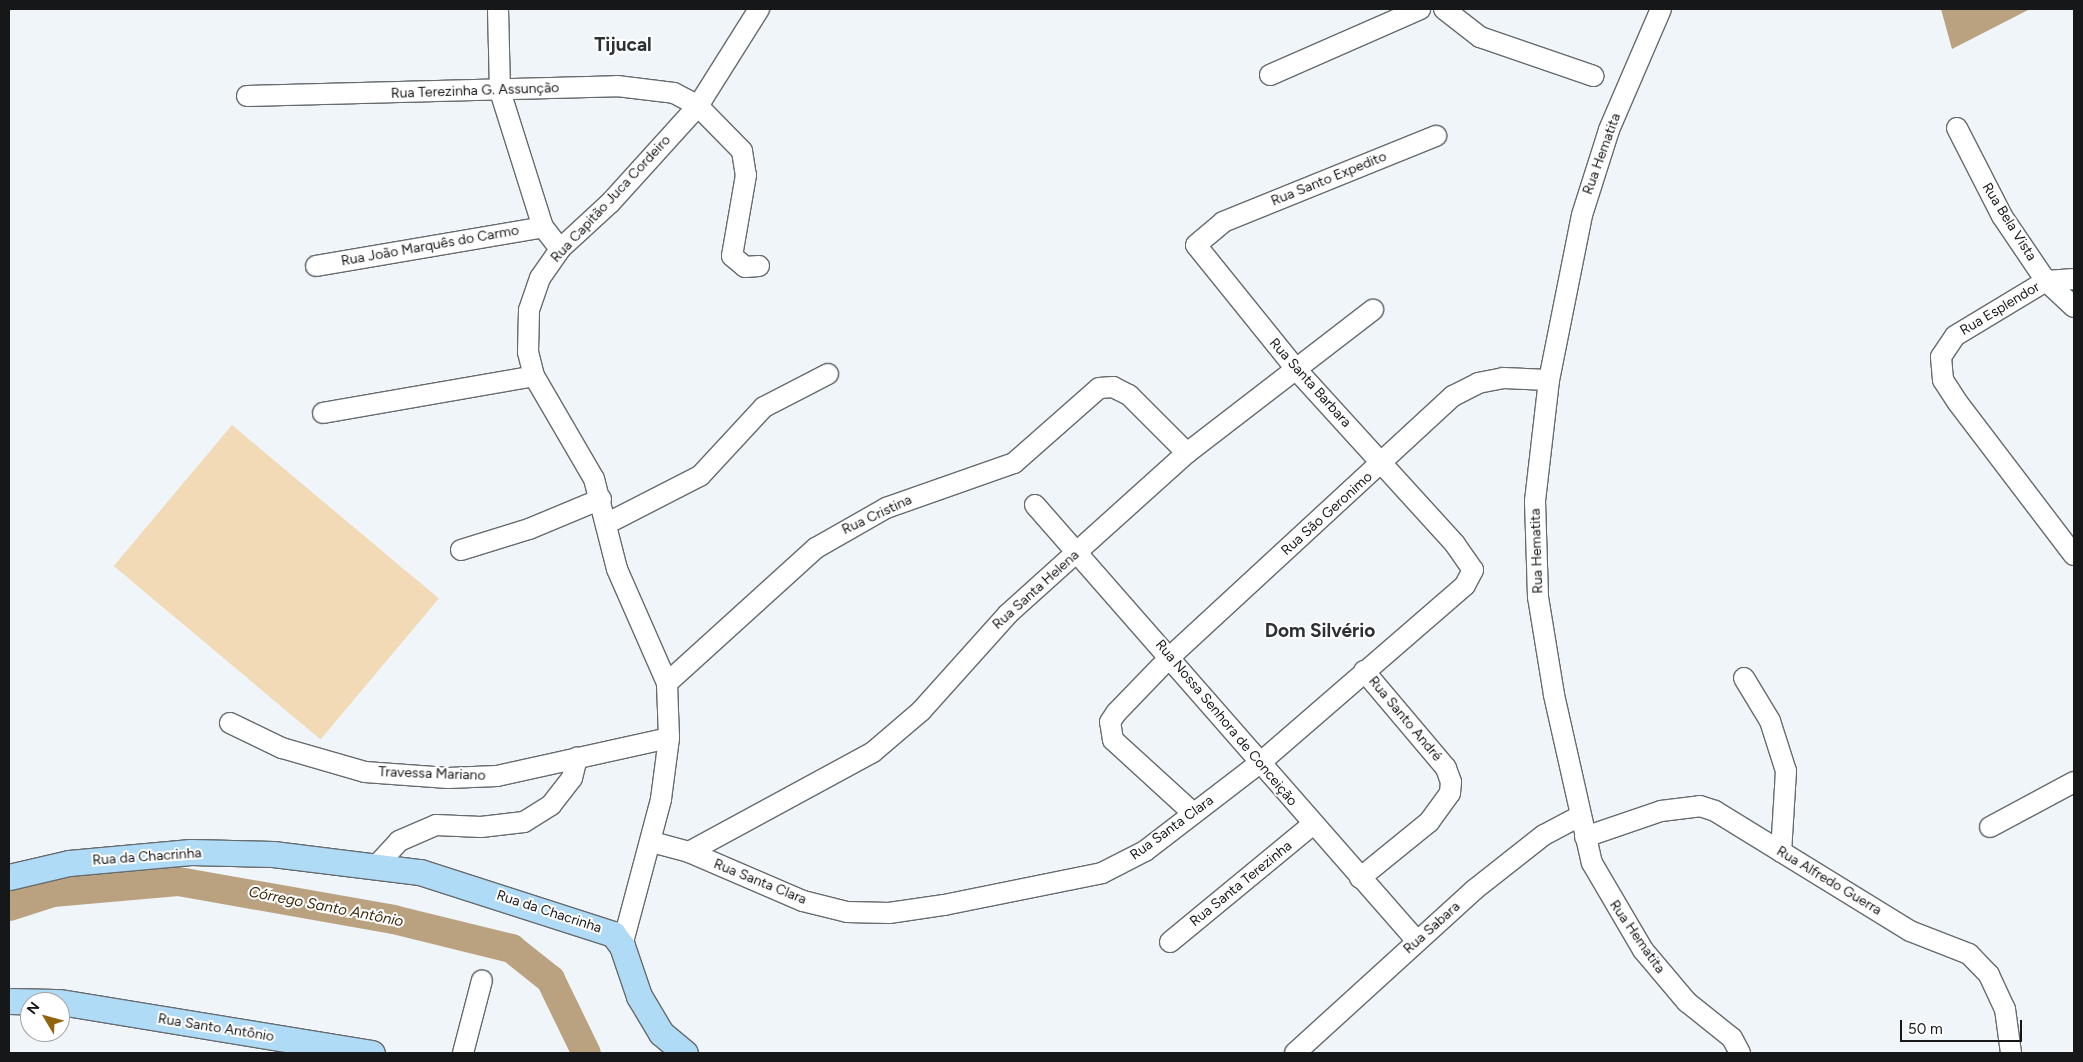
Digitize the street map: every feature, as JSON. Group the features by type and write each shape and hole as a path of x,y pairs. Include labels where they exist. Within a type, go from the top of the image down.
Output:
{"main road":[{"name":"Rua da Chacrinha","path":"9,877 69,864 191,852 273,854 420,872 601,928 622,946"},
{"path":"622,946 638,996 661,1033 684,1053"},
{"name":"Rua Santo Antônio","path":"70,1004 372,1053"}],"street":[{"path":"498,9 500,92 543,227 560,249"},
{"name":"Rua Capitão Juca Cordeiro","path":"622,946 652,842 669,738 668,683 617,569 600,499 570,431 534,376 528,352 529,310 540,278 560,249 610,203 698,106 759,9"},
{"path":"1270,75 1420,9"},
{"path":"1444,9 1495,44 1593,76"},
{"name":"Rua Hematita","path":"1661,9 1591,178 1549,380 1535,501 1538,597 1579,816 1592,863 1643,950 1687,1002 1732,1038 1740,1053"},
{"name":"Rua Terezinha G. Assunção","path":"247,96 500,92 616,86 674,93 698,106 742,151 746,175 732,256 745,267 759,266"},
{"name":"Rua Bela Vista","path":"1957,128 2002,216 2046,282 2074,307"},
{"name":"Rua Santo Expedito","path":"1223,222 1436,136"},
{"name":"Rua Santa Barbara","path":"1223,222 1198,238 1198,253 1296,369 1384,463 1455,544"},
{"name":"Rua João Marquês do Carmo","path":"316,266 543,227"},
{"name":"Rua Esplendor","path":"2074,279 2046,282 1955,336 1940,357 1943,380 2074,555"},
{"name":"Rua Santa Helena","path":"689,852 873,752 921,711 996,626 1187,453 1373,310"},
{"path":"606,524 700,476 764,408 828,374"},
{"path":"323,413 534,376"},
{"name":"Rua São Geronimo","path":"1193,814 1113,740 1110,722 1128,700 1171,656 1384,463 1426,418 1478,383 1503,378 1549,380"},
{"name":"Rua Cristina","path":"668,683 824,542 886,508 1014,463 1042,442 1082,400 1099,388 1113,387 1129,395 1187,453"},
{"path":"461,550 529,529 600,499"},
{"name":"Rua Nossa Senhora de Conceição","path":"1035,505 1171,656 1312,825 1417,940"},
{"name":"Rua Santa Clara","path":"652,842 689,852 803,901 848,912 889,912 1102,873 1145,851 1261,762 1471,579 1473,570 1455,544"},
{"name":"Rua Santo André","path":"1360,878 1429,822 1450,793 1451,782 1440,760 1364,671"},
{"path":"1744,678 1770,721 1786,771 1781,852"},
{"name":"Travessa Mariano","path":"230,722 282,748 365,772 497,776 669,738"},
{"path":"376,866 399,841 436,825 481,827 524,822 552,805 572,778 577,758"},
{"path":"1990,826 2074,782"},
{"name":"Rua Alfredo Guerra","path":"1585,836 1661,811 1700,806 1781,852 1910,931 1969,954 1989,974 2004,1009 2011,1053"},
{"name":"Rua Sabara","path":"1295,1053 1417,940 1518,854 1579,816"},
{"name":"Rua Santa Terezinha","path":"1170,942 1312,825"},
{"path":"463,1053 482,980"}],"shaded area":[{"path":"1941,9 2030,9 1952,49"},
{"path":"232,425 439,599 321,740 114,566"}],"waterway":[{"name":"Córrego Santo Antônio","path":"9,906 52,892 178,881 393,919 511,948 550,979 586,1053"}],"district":[{"name":"Tijucal","path":"623,45"},
{"name":"Dom Silvério","path":"1320,631"}]}
